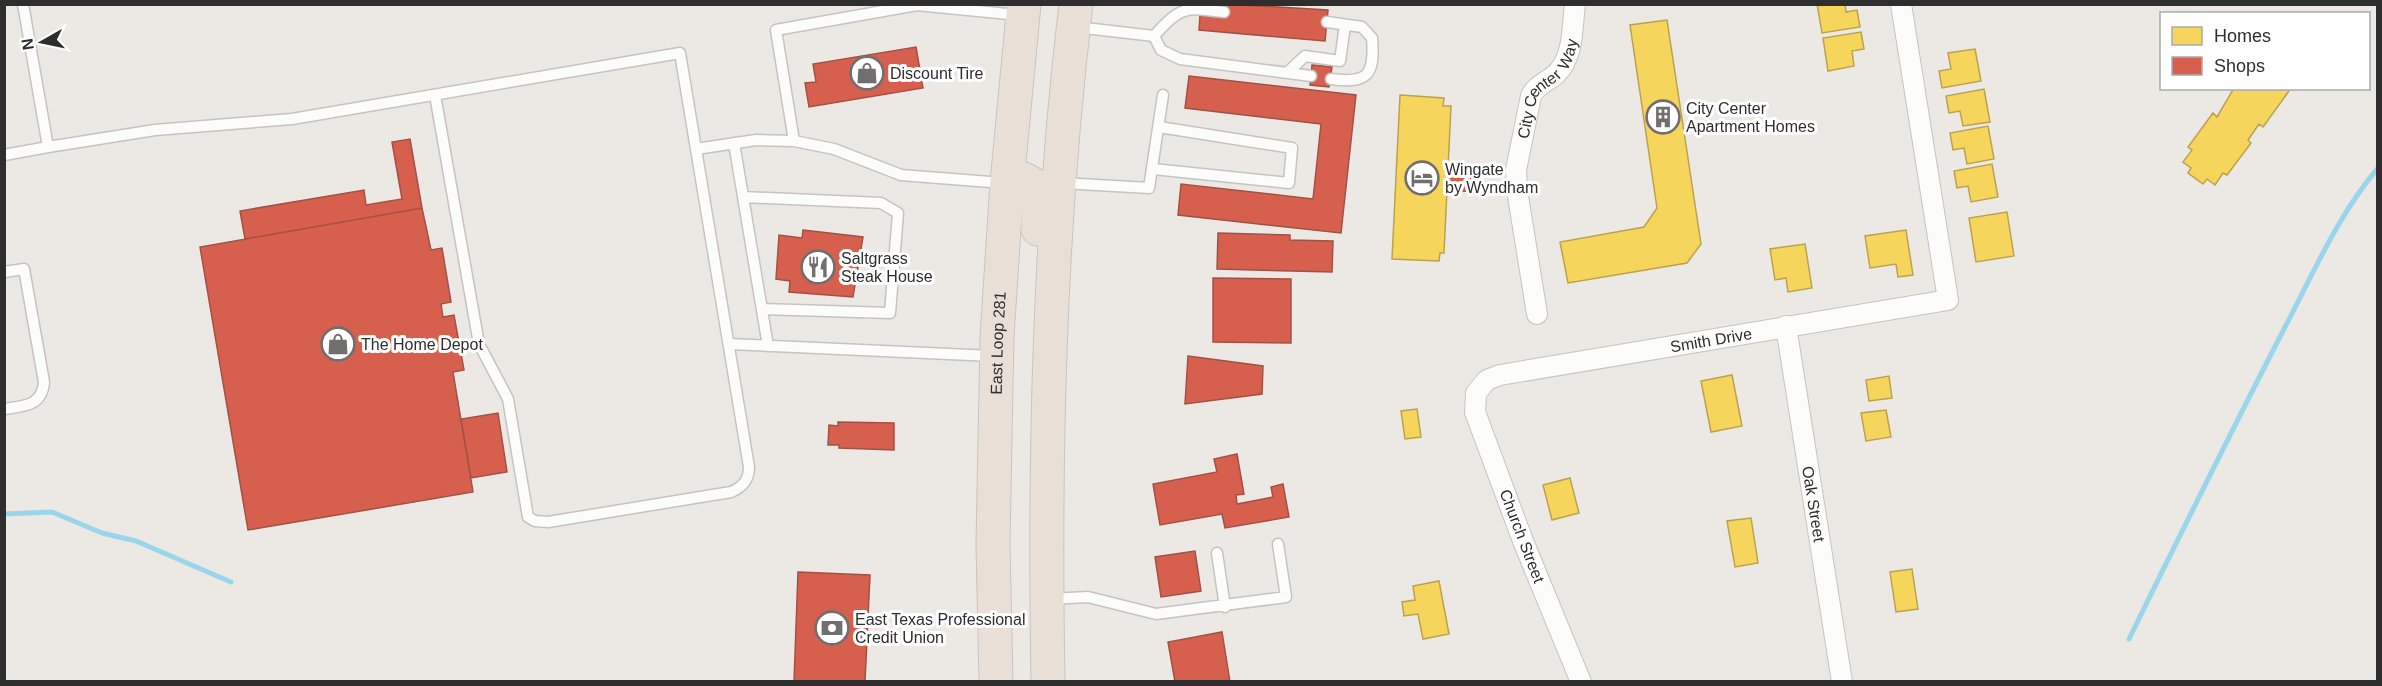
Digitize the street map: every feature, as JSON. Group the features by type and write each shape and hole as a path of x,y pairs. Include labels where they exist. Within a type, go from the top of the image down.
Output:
{"highway":[{"name":"East Loop 281","path":"996,681 993,544 997,356 1007,183 1023,10"},
{"path":"1048,681 1048,365 1059,183 1075,16"},
{"path":"1007,183 1018,179 1028,180 1036,184 1039,191 1037,239 1048,365"},
{"path":"993,544 1014,651 1015,681"}],"street":[{"name":"City Center Way","path":"1537,314 1517,190 1516,170 1531,96 1534,90 1556,73 1567,58 1575,4"},
{"name":"Smith Drive","path":"1478,389 1487,380 1500,375 1948,300 1901,4"},
{"name":"Oak Street","path":"1786,326 1842,681"},
{"name":"Church Street","path":"1478,389 1474,403 1475,412 1523,541 1581,681"}],"lane":[{"path":"23,4 48,147"},
{"path":"794,141 776,30 917,5 1023,10"},
{"path":"1154,36 1172,16 1186,9 1224,12"},
{"path":"1075,16 1154,36 1161,50 1180,59 1311,76"},
{"path":"1327,22 1362,27 1372,38 1373,54 1370,72 1362,80 1351,82 1330,79"},
{"path":"1287,73 1305,56 1340,61 1345,25"},
{"path":"4,155 155,130 292,119 680,53 749,467 747,479 741,488 731,492 548,522 528,517 508,399 479,344 435,95"},
{"path":"1059,183 1149,188 1163,95"},
{"path":"1153,169 1289,183 1293,148 1159,127"},
{"path":"696,149 766,140 794,141 843,152 901,175 1007,183"},
{"path":"734,143 768,346"},
{"path":"743,196 881,202 898,213 890,313 762,309"},
{"path":"4,272 24,268 44,382 43,394 32,405 4,409"},
{"path":"729,344 997,356"},
{"path":"1047,599 1088,597 1156,614 1226,607 1286,597 1278,544"},
{"path":"1217,552 1226,607"}],"building: Homes":[{"path":"1817,4 1845,4 1846,12 1857,10 1860,27 1822,33"},
{"name":"City Center Apartment Homes","path":"1667,20 1701,244 1687,263 1568,283 1560,242 1644,227 1657,208 1630,25"},
{"path":"1861,32 1864,49 1852,51 1854,66 1828,71 1823,38"},
{"path":"1975,49 1981,81 1942,88 1939,71 1951,69 1948,53"},
{"path":"1984,89 1990,122 1963,126 1960,111 1949,113 1946,96"},
{"path":"2233,90 2289,91 2263,127 2259,124 2248,140 2251,143 2227,175 2223,173 2215,185 2207,179 2203,184 2188,173 2191,168 2183,162 2192,150 2188,147 2213,113 2217,117"},
{"name":"Wingate by Wyndham","path":"1400,95 1444,98 1443,106 1451,106 1444,253 1440,253 1439,261 1392,259"},
{"path":"1988,126 1994,159 1967,164 1964,148 1953,150 1950,133"},
{"path":"1992,164 1998,197 1971,202 1968,186 1957,188 1954,171"},
{"path":"2007,212 2014,256 1976,262 1969,218"},
{"path":"1906,230 1913,275 1898,277 1896,264 1870,268 1865,236"},
{"path":"1805,244 1812,288 1788,292 1786,278 1775,280 1770,249"},
{"path":"1732,375 1742,426 1711,432 1701,381"},
{"path":"1889,376 1892,398 1869,401 1866,380"},
{"path":"1417,409 1421,437 1405,439 1401,411"},
{"path":"1886,410 1891,437 1866,441 1861,413"},
{"path":"1570,478 1579,513 1552,520 1543,485"},
{"path":"1751,518 1758,563 1735,567 1727,521"},
{"path":"1912,569 1918,609 1896,612 1890,572"},
{"path":"1439,581 1449,634 1423,639 1418,614 1404,616 1402,602 1415,600 1413,586"}],"building: Shops":[{"path":"1225,4 1328,10 1325,41 1199,30 1200,15 1224,17"},
{"name":"Discount Tire","path":"916,47 923,88 809,107 805,83 816,82 813,64"},
{"path":"1312,65 1332,67 1329,87 1310,85"},
{"path":"1189,76 1356,95 1341,233 1178,215 1181,184 1313,199 1321,124 1185,108"},
{"path":"410,139 422,208 245,239 240,211 364,190 366,205 402,199 392,142"},
{"path":"1449,166 1479,168 1477,192 1447,190"},
{"name":"The Home Depot","path":"422,208 431,250 442,248 451,302 441,304 443,317 454,315 464,370 453,372 473,492 248,530 200,247"},
{"name":"Saltgrass Steak House","path":"803,230 863,237 853,297 789,292 790,281 776,279 779,235 802,238"},
{"path":"1218,233 1290,235 1290,240 1333,241 1332,272 1217,269"},
{"path":"1213,278 1291,279 1291,343 1213,342"},
{"path":"1188,356 1263,366 1262,394 1185,404"},
{"path":"498,413 507,472 471,478 461,419"},
{"path":"838,422 894,423 894,450 839,448 839,445 828,445 829,425 838,426"},
{"path":"1237,454 1244,494 1236,495 1237,504 1273,497 1271,487 1283,484 1289,517 1225,528 1222,514 1160,525 1153,484 1217,472 1214,459"},
{"path":"1195,551 1201,591 1161,597 1155,557"},
{"name":"East Texas Professional Credit Union","path":"798,572 870,575 865,682 794,682"},
{"path":"1222,632 1230,682 1175,682 1168,642"}],"waterway":[{"path":"2129,639 2327,246 2351,205 2378,168"},
{"path":"4,514 52,512 102,533 136,541 231,582"}],"place":[{"name":"Discount Tire","path":"867,73"},
{"name":"City Center Apartment Homes","path":"1663,117"},
{"name":"Wingate by Wyndham","path":"1422,178"},
{"name":"Saltgrass Steak House","path":"818,267"},
{"name":"The Home Depot","path":"338,344"},
{"name":"East Texas Professional Credit Union","path":"832,628"}]}
